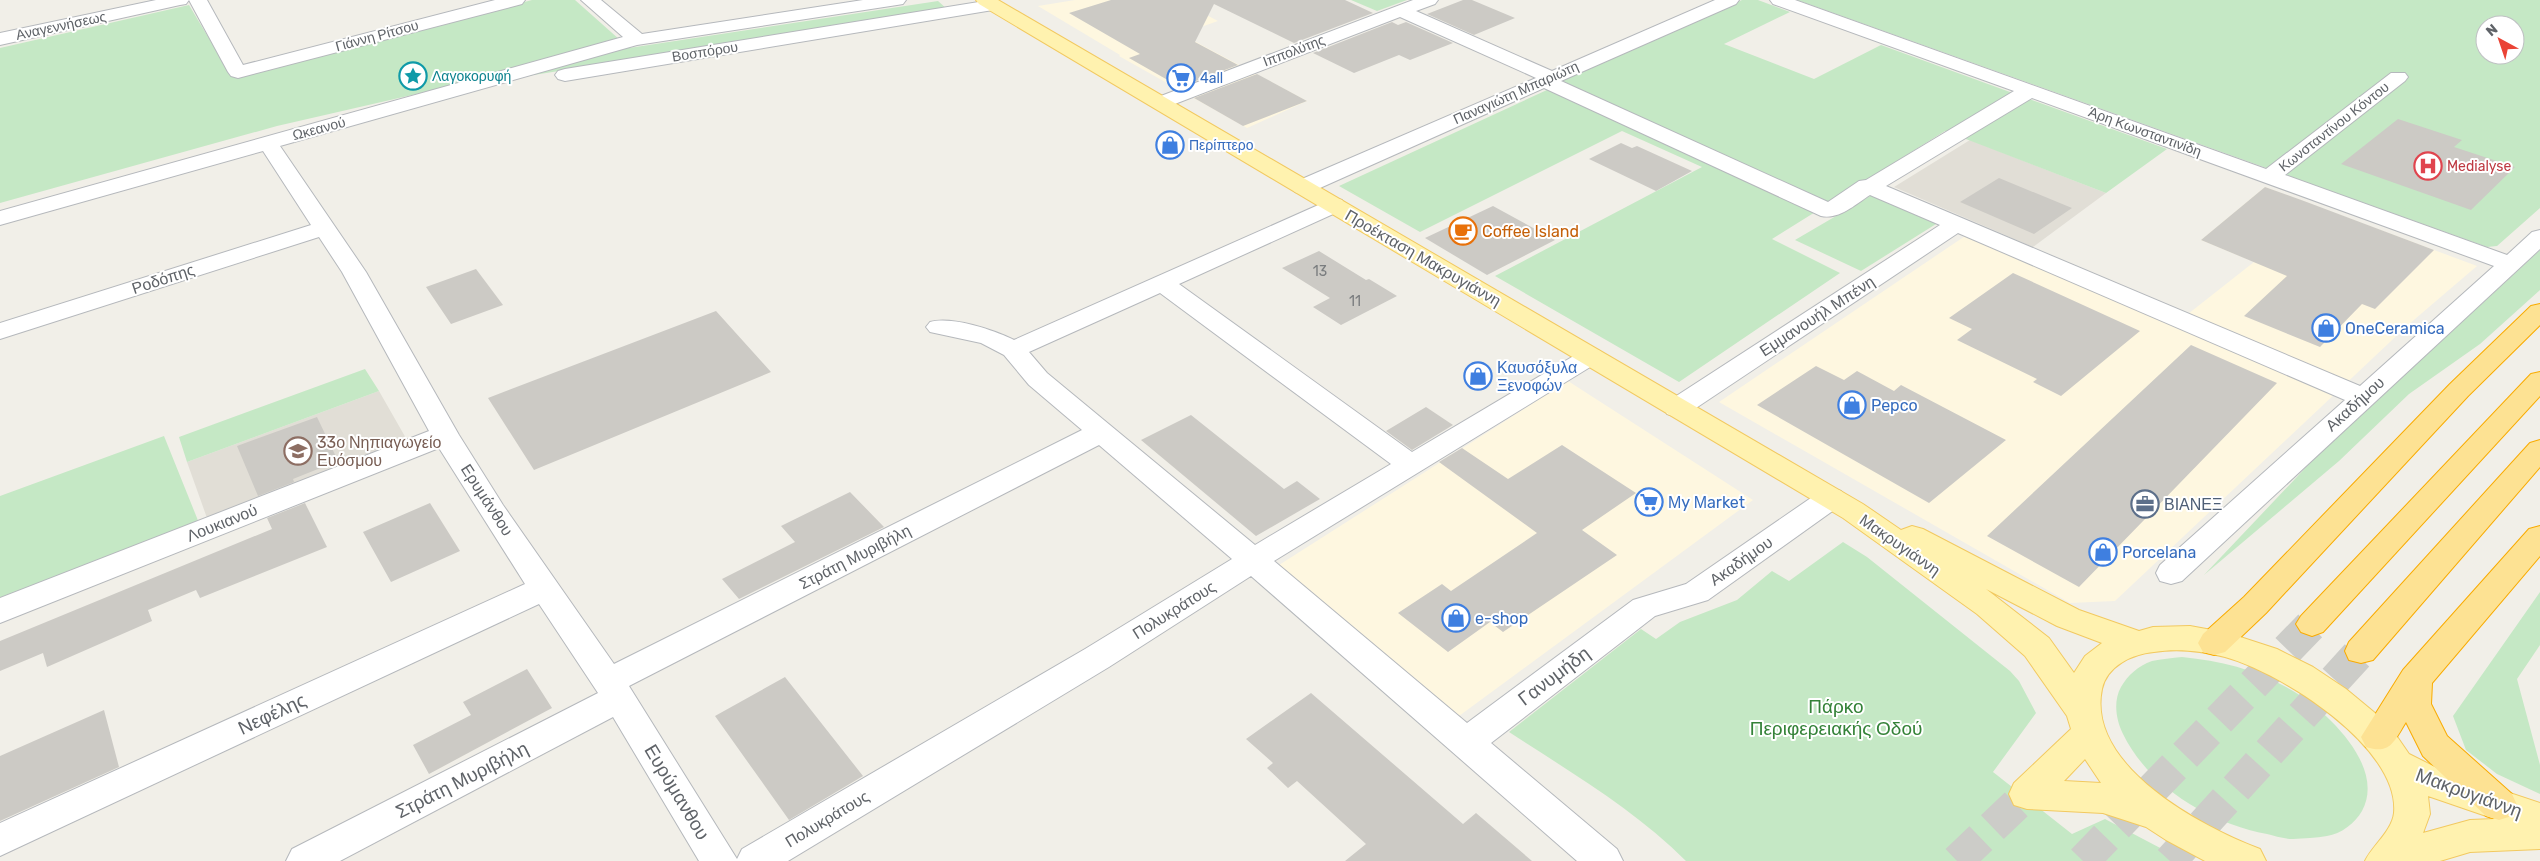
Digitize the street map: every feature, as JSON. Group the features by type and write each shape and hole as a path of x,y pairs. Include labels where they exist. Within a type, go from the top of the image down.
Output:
{"highway":[{"path":"2214,643 2255,604 2458,390 2540,311"},
{"path":"2312,624 2540,380"},
{"path":"2361,651 2540,450"},
{"path":"2378,737 2415,679 2540,536"},
{"path":"2415,679 2414,704 2434,746 2499,805"}],"main road":[{"name":"Προέκταση Μακρυγιάννη","path":"989,2 1842,505"},
{"name":"Μακρυγιάννη","path":"1842,505 1933,547 2068,618 2135,642"},
{"name":"Μακρυγιάννη","path":"1842,505 1988,606 2037,646 2086,722 2113,773 2155,813 2219,851 2247,861"},
{"name":"Μακρυγιάννη","path":"2086,722 2084,689 2092,669 2107,654 2135,642 2167,638 2214,643 2259,656 2304,677 2344,705 2378,737 2400,766 2412,814 2404,832 2385,861"},
{"path":"2086,722 2027,794 2103,798 2155,813"},
{"name":"Μακρυγιάννη","path":"2400,766 2429,781 2540,819"},
{"name":"Μακρυγιάννη","path":"2385,861 2470,836 2540,833"}],"street":[{"name":"Αναγεννήσεως","path":"0,39 180,0"},
{"name":"Γιάννη Ρίτσου","path":"198,0 238,72 516,0"},
{"path":"590,0 636,39"},
{"name":"Βοσπόρου","path":"636,39 658,38 897,0"},
{"name":"Ιππολύτης","path":"1160,103 1429,0"},
{"name":"Παναγιώτη Μπαριώτη","path":"1302,187 1730,0"},
{"name":"Άρη Κωνσταντινίδη","path":"1778,0 2511,264"},
{"name":"Βοσπόρου","path":"416,102 989,2"},
{"path":"1401,11 1829,211 1867,186 2029,91"},
{"name":"Ωκεανού","path":"0,218 636,39"},
{"name":"Κωνσταντίνου Κόντου","path":"2269,177 2398,77"},
{"name":"Ερυμάνθου","path":"268,143 354,272 445,435 544,588 621,701"},
{"path":"1867,186 2362,397"},
{"path":"1013,350 1334,206"},
{"name":"Εμμανουήλ Μπένη","path":"1677,408 1957,224"},
{"name":"Ροδόπης","path":"0,331 325,228"},
{"name":"Ακαδήμου","path":"2172,573 2362,397 2540,237"},
{"path":"1162,283 1411,465"},
{"path":"940,327 989,337 1013,350 1038,379 1253,560 1465,744 1604,861"},
{"name":"Πολυκράτους","path":"755,861 1097,658 1253,560 1590,356"},
{"name":"Στράτη Μυριβήλη","path":"305,861 621,701 1101,432"},
{"name":"Λουκιανού","path":"0,611 445,435"},
{"name":"Ακαδήμου","path":"1644,608 1697,592 1842,505"},
{"name":"Νεφέλης","path":"0,840 544,588"},
{"name":"Γανυμήδη","path":"1465,744 1644,608"},
{"name":"Ευρύμανθου","path":"621,701 719,861"}],"shaded area":[{"path":"1075,0 1221,0 1195,9 1218,21 1181,34 1307,101 1247,128 1119,56 1038,6"},
{"path":"1970,140 2106,193 2033,247 1894,187"},
{"path":"2265,187 2477,266 2408,325 2115,601 2070,603 1719,402 1980,226 2188,314 2254,262 2201,240"},
{"path":"1568,381 1753,500 1459,716 1279,565"},
{"name":"33ο Νηπιαγωγείο Ευόσμου","path":"379,391 407,440 207,518 187,462"}],"green space":[{"path":"532,0 575,0 629,48 938,1 948,10 425,92 277,126 0,203 0,48 189,5 232,77"},
{"path":"1351,0 1407,0 1377,11"},
{"path":"1742,0 1758,0 1790,12 1724,44 1814,79 1881,45 2167,149 2106,193 1945,131 1772,239 1840,273 1679,382 1495,276 1702,167 1622,131 1420,232 1339,186 1560,84 1556,82"},
{"path":"1797,0 2540,0 2540,208 2497,246 2487,247"},
{"path":"1877,192 1944,219 1861,271 1795,240"},
{"path":"2540,250 2540,290 2480,344 2409,394 2339,461 2204,575 2311,462"},
{"path":"365,369 379,391 187,462 179,437"},
{"path":"164,436 199,523 0,602 0,496"},
{"name":"Πάρκο Περιφερειακής Οδού","path":"1843,542 1867,557 2010,671 2019,681 2036,713 1993,772 2072,834 2105,819 2185,861 1686,861 1666,842 1623,808 1509,732 1641,629 1656,639 1680,622 1737,600 1772,571 1789,581"},
{"path":"2540,592 2540,645 2517,679 2540,765 2540,794 2497,774 2466,750 2453,716"},
{"path":"2182,657 2225,664 2267,677 2293,691 2322,712 2350,742 2360,759 2366,777 2367,794 2362,811 2356,820 2332,835 2293,839 2283,838 2245,829 2203,812 2165,786 2134,753 2123,734 2117,717 2116,704 2121,687 2134,671 2142,665 2152,661"}],"building":[{"path":"1111,0 1345,0 1373,13 1294,43 1214,4 1195,42 1238,65 1180,87 1129,58 1140,54 1069,13"},
{"path":"1463,0 1472,0 1515,18 1474,35 1427,14"},
{"path":"1392,22 1398,25 1406,22 1453,43 1410,60 1399,55 1354,73 1313,53"},
{"path":"1257,74 1307,101 1243,126 1194,98"},
{"name":"Medialyse","path":"2398,119 2462,140 2454,147 2515,167 2471,210 2341,164"},
{"path":"1621,143 1632,148 1637,146 1692,171 1656,191 1589,159"},
{"path":"1999,178 2072,208 2034,234 1960,202"},
{"path":"2265,187 2434,250 2375,309 2362,304 2320,347 2244,316 2287,276 2201,240"},
{"path":"1493,206 1555,240 1487,275 1425,238"},
{"path":"1319,251 1366,280 1369,279 1397,296 1341,325 1313,307 1330,298 1282,268"},
{"path":"476,269 503,305 451,324 426,287"},
{"path":"2013,273 2140,331 2061,396 2033,382 2037,379 1957,340 1972,329 1949,318"},
{"path":"716,311 771,372 534,470 488,398"},
{"path":"2191,345 2277,383 2079,587 1987,536"},
{"path":"1816,366 1844,380 1857,371 1894,391 1901,385 2006,440 1929,503 1757,405"},
{"path":"1426,407 1453,425 1412,450 1386,431"},
{"path":"1191,415 1284,489 1297,481 1320,499 1256,536 1141,440"},
{"path":"317,417 338,461 293,479 294,482 258,496 237,446"},
{"path":"1562,445 1636,493 1582,530 1617,555 1503,632 1490,622 1448,652 1398,613 1442,584 1451,591 1537,533 1439,462 1462,448 1508,479"},
{"path":"850,492 884,527 739,599 722,579 795,542 781,526"},
{"path":"305,503 327,547 200,598 196,590 148,610 152,621 47,667 43,653 0,671 0,641 272,529 267,518"},
{"path":"430,503 460,551 391,582 363,532"},
{"path":"527,669 552,708 429,774 413,745 471,715 463,702"},
{"path":"785,677 863,776 789,820 715,716"},
{"path":"1311,693 1463,824 1476,813 1532,861 1345,861 1366,844 1297,781 1288,788 1267,768 1273,763 1246,739"},
{"path":"104,710 119,767 0,821 0,756"}],"tunnel":[{"path":"2083,861 2312,624"},
{"path":"2170,861 2361,651"},
{"path":"1957,861 2027,794"}],"place":[{"name":"Λαγοκορυφή","path":"413,76"},
{"name":"4all","path":"1181,78"},
{"name":"Περίπτερο","path":"1170,145"},
{"name":"Medialyse","path":"2428,166"},
{"name":"Coffee Island","path":"1463,231"},
{"name":"OneCeramica","path":"2326,328"},
{"name":"Καυσόξυλα Ξενοφών","path":"1478,376"},
{"name":"Pepco","path":"1852,405"},
{"name":"33ο Νηπιαγωγείο Ευόσμου","path":"298,451"},
{"name":"Μy Μarket","path":"1649,502"},
{"name":"ΒΙΑΝΕΞ","path":"2145,504"},
{"name":"Porcelana","path":"2103,552"},
{"name":"e-shop","path":"1456,618"}]}
